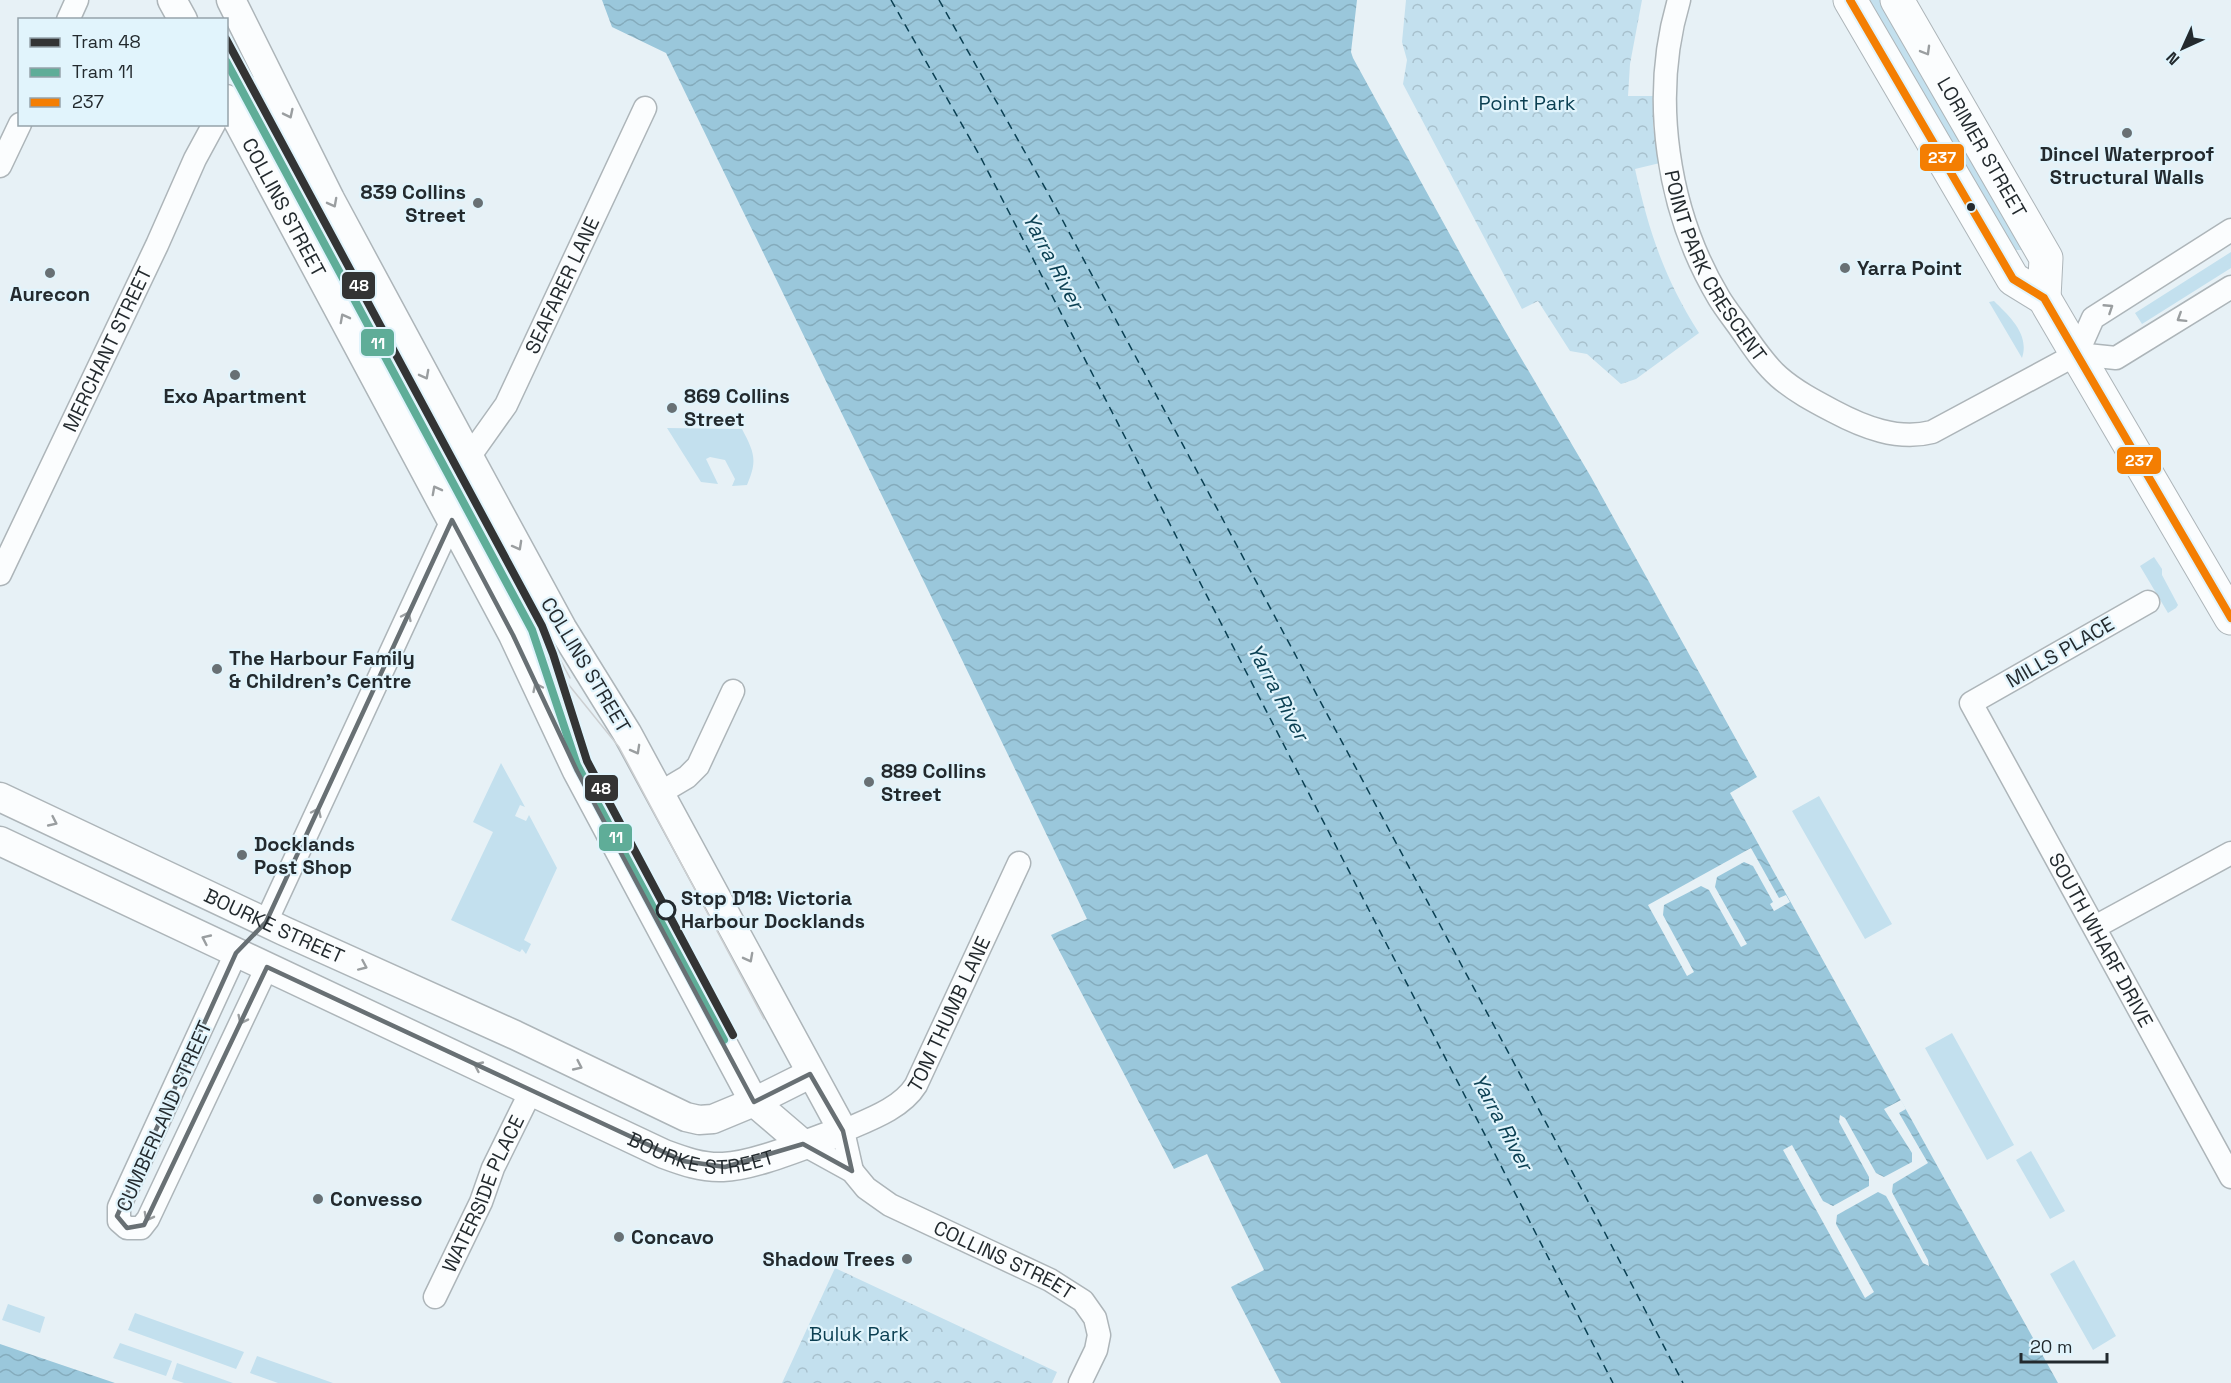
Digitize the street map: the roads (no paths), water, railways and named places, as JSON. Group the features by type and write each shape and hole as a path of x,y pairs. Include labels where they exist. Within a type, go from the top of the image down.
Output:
{"main road":[{"name":"LORIMER STREET","path":"1850,0 2013,279 2044,298 2231,618"},
{"name":"LORIMER STREET","path":"1897,0 2046,258 2044,298"}],"street":[{"path":"69,18 77,0"},
{"path":"172,0 182,18"},
{"name":"COLLINS STREET","path":"231,0 330,199 469,457 562,628 627,733 810,1074 843,1131 852,1171"},
{"name":"POINT PARK CRESCENT","path":"1679,0 1668,54 1665,126 1672,170 1683,215 1697,253 1719,298 1761,358 1778,376 1793,388 1842,416 1874,429 1911,436 1932,432 2077,354"},
{"name":"MERCHANT STREET","path":"228,108 271,78"},
{"name":"SEAFARER LANE","path":"469,457 506,405 645,108"},
{"name":"COLLINS STREET","path":"228,115 513,634 577,771 754,1102 802,1144 852,1171 866,1188 890,1205 1050,1280 1083,1301 1095,1318 1099,1335 1096,1350 1080,1383"},
{"path":"0,166 19,126"},
{"name":"MERCHANT STREET","path":"0,574 157,245 195,159 215,126"},
{"path":"2231,230 2093,318 2077,354 2116,358 2231,287"},
{"path":"236,953 266,922 452,520"},
{"name":"MILLS PLACE","path":"1971,703 2148,602"},
{"path":"660,793 687,777 698,766 733,691"},
{"name":"SOUTH WHARF DRIVE","path":"1971,703 2095,927 2224,1146 2231,1177"},
{"name":"BOURKE STREET","path":"0,797 693,1119 713,1119 754,1102 810,1074"},
{"name":"BOURKE STREET","path":"0,841 664,1154 696,1164 714,1167 735,1166 843,1131"},
{"path":"2095,927 2231,853"},
{"name":"TOM THUMB LANE","path":"843,1131 897,1105 915,1087 1019,863"},
{"path":"266,922 267,967"},
{"name":"CUMBERLAND STREET","path":"236,953 119,1207 119,1221 127,1228 141,1228 148,1219 267,967"},
{"path":"531,1091 549,1053"},
{"name":"WATERSIDE PLACE","path":"435,1297 481,1202 493,1168 531,1091"}],"water":[{"name":"Yarra River","path":"602,0 1357,0 1351,52 1353,58 1471,273 1591,477 1757,777 1730,793 2058,1383 1281,1383 1231,1287 1264,1270 1207,1154 1174,1169 1051,935 1087,919 666,53 612,27"},
{"path":"0,1344 115,1383 0,1383"}],"tram line":[{"name":"48","path":"228,43 542,626 587,761 733,1035"},
{"name":"11","path":"228,65 532,630 577,765 724,1040"},
{"path":"542,626 570,678"},
{"path":"529,633 619,747 764,1019"}],"place":[{"name":"Dincel Waterproof Structural Walls","path":"2127,133"},
{"name":"839 Collins Street","path":"478,203"},
{"name":"Yarra Point","path":"1845,268"},
{"name":"Aurecon","path":"50,273"},
{"name":"Exo Apartment","path":"235,375"},
{"name":"869 Collins Street","path":"672,408"},
{"name":"The Harbour Family & Children’s Centre","path":"217,669"},
{"name":"889 Collins Street","path":"869,782"},
{"name":"Docklands Post Shop","path":"242,855"},
{"name":"Stop D18: Victoria Harbour Docklands","path":"666,910"},
{"name":"Convesso","path":"318,1199"},
{"name":"Concavo","path":"619,1237"},
{"name":"Shadow Trees","path":"907,1259"}],"park label":[{"name":"Point Park","path":"1527,103"},
{"name":"Buluk Park","path":"859,1334"}]}
